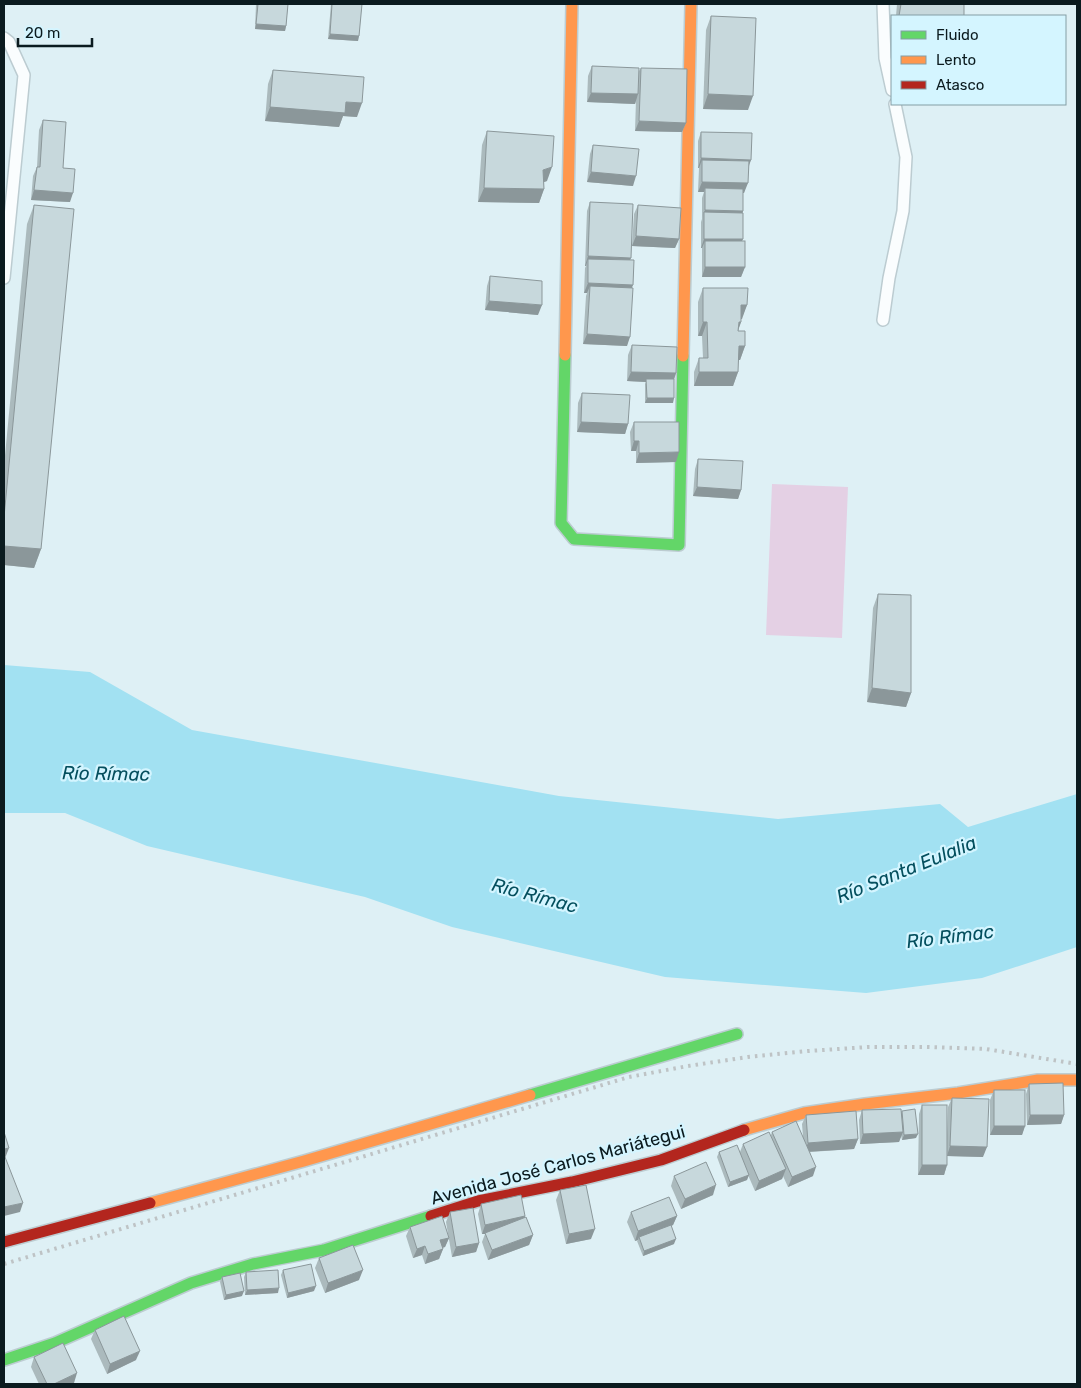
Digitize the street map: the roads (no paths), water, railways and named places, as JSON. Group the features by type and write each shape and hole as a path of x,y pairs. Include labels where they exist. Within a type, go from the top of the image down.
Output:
{"street":[{"path":"572,4 561,523 574,540 679,545 691,4"},
{"path":"4,1242 304,1162 737,1034"},
{"name":"Avenida José Carlos Mariátegui","path":"4,1360 55,1344 191,1283 253,1264 324,1250 478,1201 572,1182 661,1160 731,1134 804,1113 958,1093 1038,1080 1077,1080"}],"lane":[{"path":"883,4 885,58 891,85"},
{"path":"4,38 9,42 24,75 4,278"},
{"path":"883,320 888,278 903,211 906,157 895,105"}],"water":[{"path":"4,665 90,672 192,730 559,796 778,819 940,804 968,827 1077,794 1077,947 982,978 866,993 665,977 452,927 365,897 147,846 65,813 4,813"}],"railway":[{"path":"4,1264 629,1077 688,1066 748,1057 868,1047 986,1049 1077,1064"}],"water label":[{"name":"Río Rímac","path":"106,773"},
{"name":"Río Santa Eulalia","path":"906,869"},
{"name":"Río Rímac","path":"535,895"},
{"name":"Río Rímac","path":"950,936"}]}
